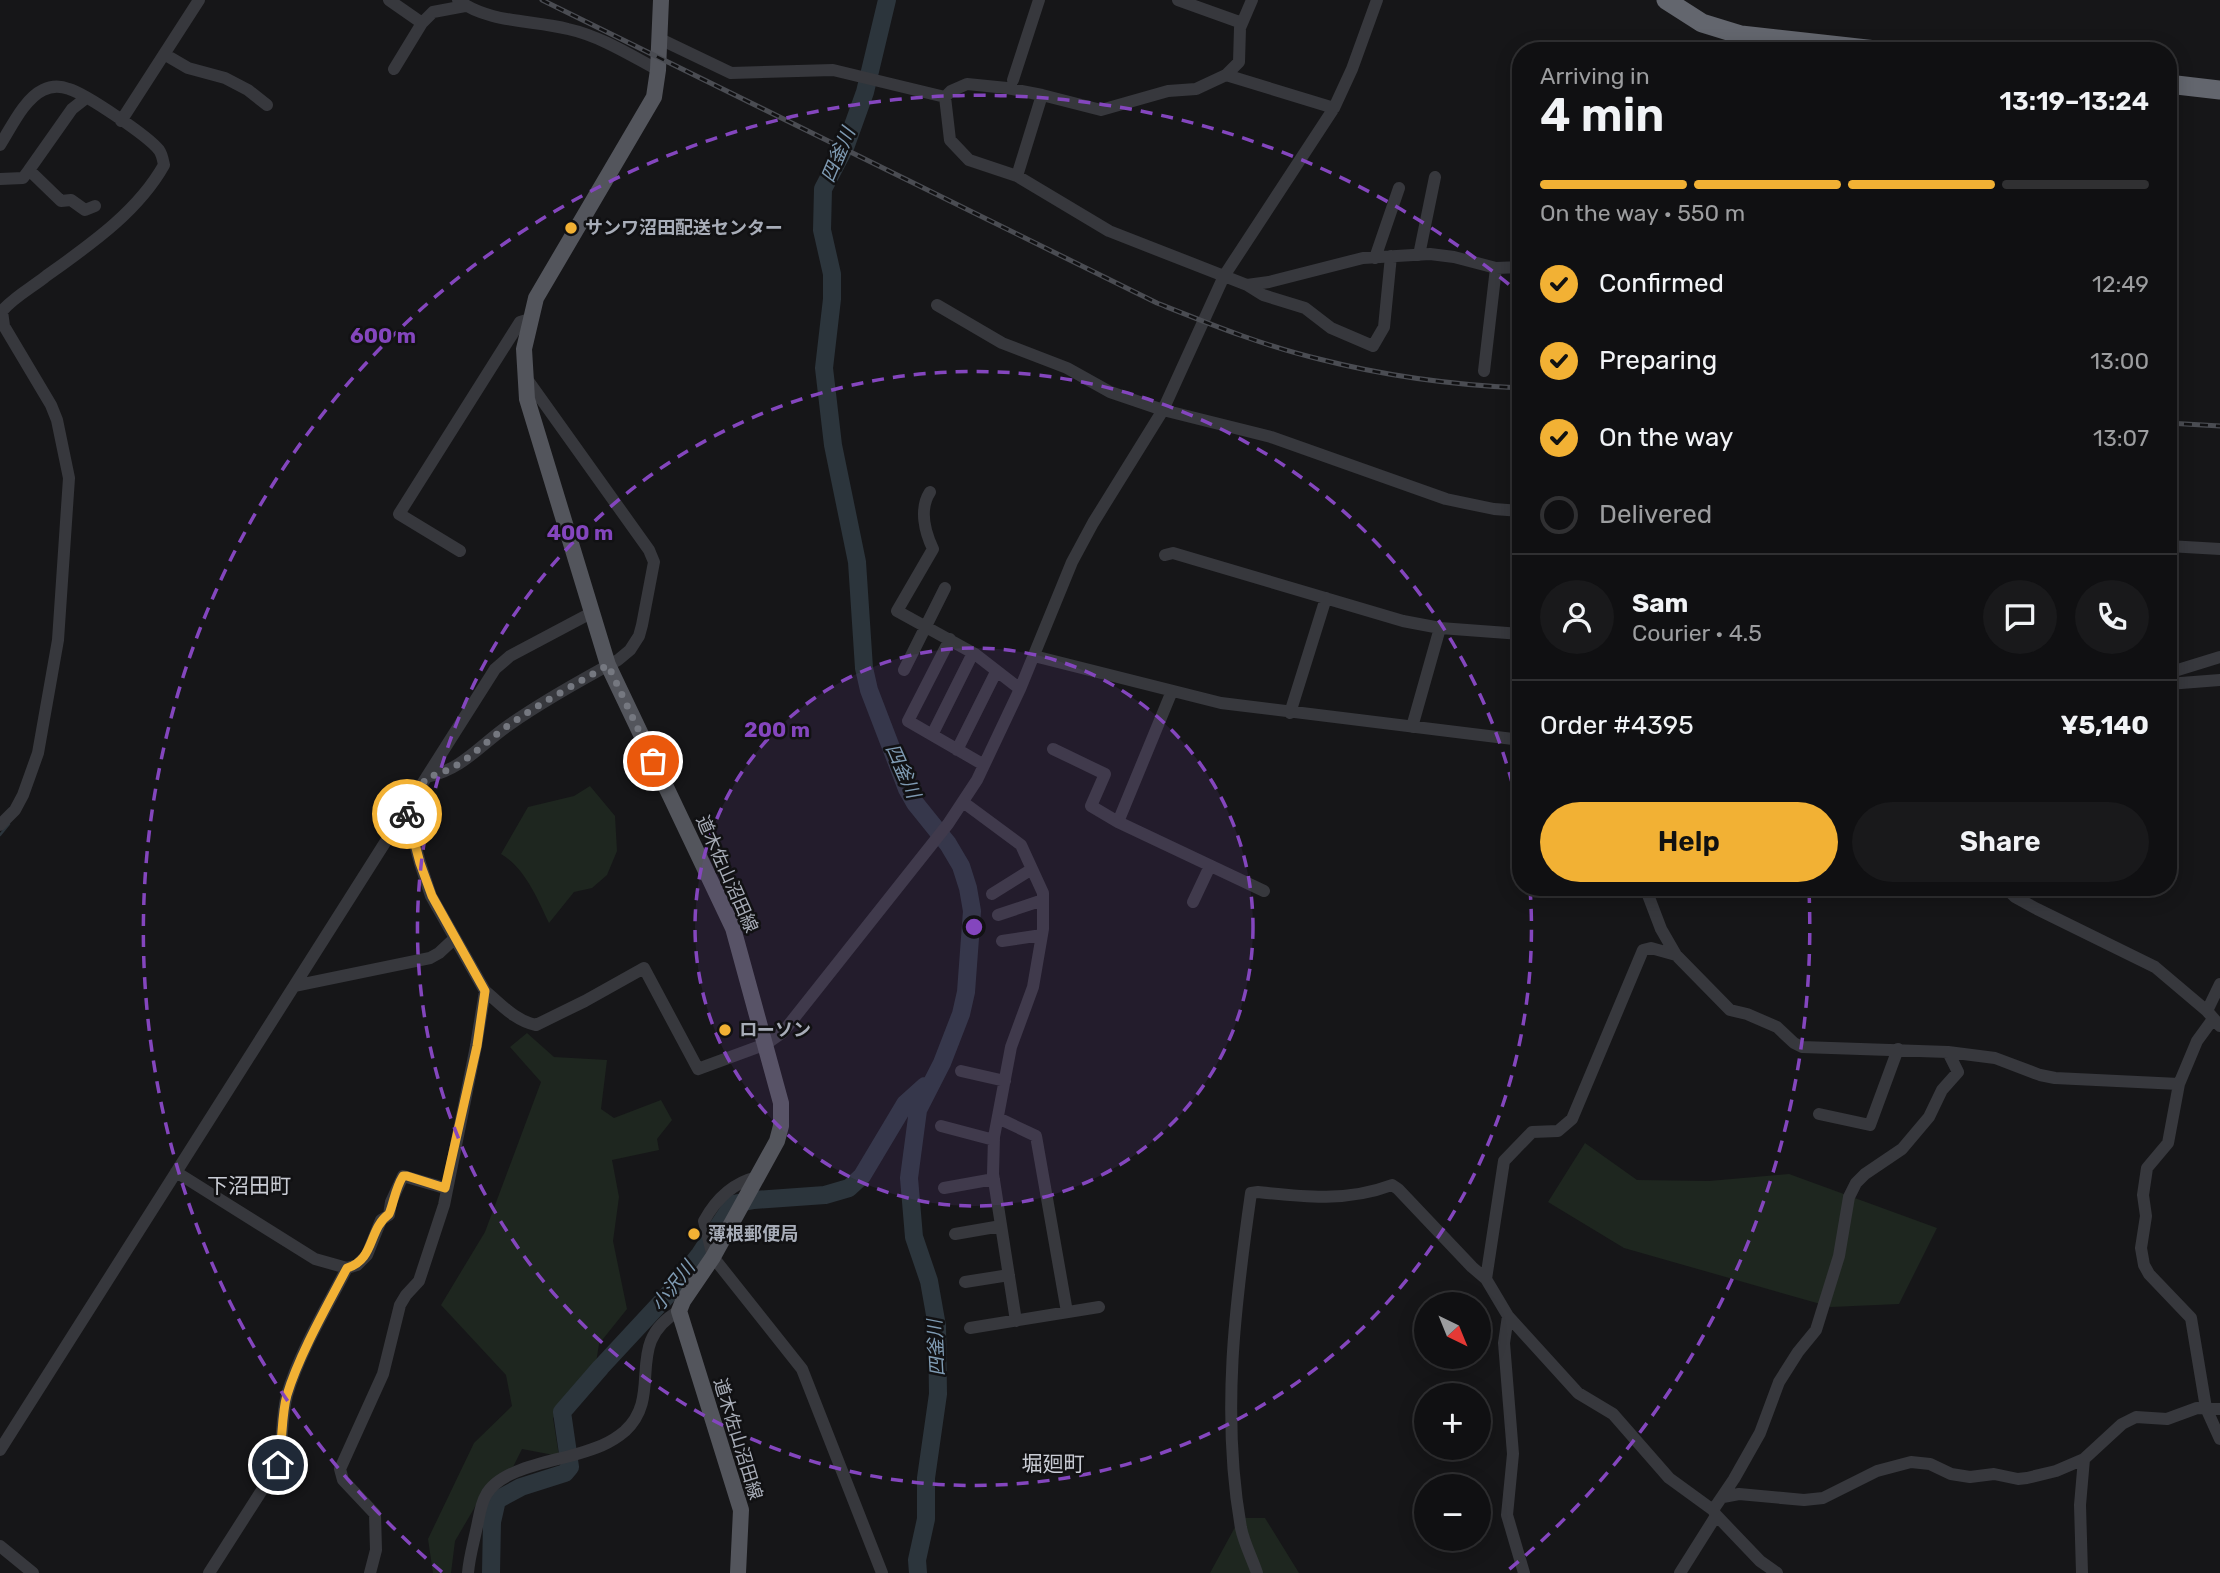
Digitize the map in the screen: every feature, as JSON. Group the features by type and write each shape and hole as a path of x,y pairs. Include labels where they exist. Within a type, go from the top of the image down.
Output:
{"highway":[{"path":"1666,0 1702,23 1741,35 1804,42"},
{"path":"2177,86 2220,90"}],"main road":[{"name":"道木佐山沼田線","path":"661,0 659,70 654,96 536,298 524,349 524,375 527,399 608,665 733,928 779,1093 782,1114 777,1141 679,1311 741,1510 738,1573"}],"street":[{"path":"121,121 199,0"},
{"path":"389,0 422,23"},
{"path":"1013,80 1039,0"},
{"path":"1178,0 1242,23"},
{"path":"945,97 951,91 967,85 1007,88 1042,94 1101,110 1168,91 1196,89 1226,75 1239,62 1242,23 1252,0"},
{"path":"406,810 426,883 454,939 485,991 511,1014 536,1024 585,1001 644,968 698,1069 765,1044 783,1032 928,850 977,780 1020,689 1074,558 1163,410 1224,276 1334,108 1352,69 1372,2"},
{"path":"394,69 422,23 433,12 461,3 493,16 589,35 659,70"},
{"path":"660,39 731,73 833,70 945,97"},
{"path":"164,54 188,68 225,78 248,90 267,105"},
{"path":"1226,75 1334,108"},
{"path":"0,145 28,103 43,89 66,88 121,121 158,150 164,165 159,175 100,237 2,311 4,326 51,405 57,420 69,478 58,640 38,753 23,795 15,810 0,825"},
{"path":"1017,176 1042,94"},
{"path":"945,97 950,140 969,160 1017,176 1109,231 1247,285 1263,295 1305,308 1331,328 1373,346 1384,327 1391,256"},
{"path":"0,179 23,178 72,109 86,98"},
{"path":"29,170 61,201 71,200 85,211 95,206"},
{"path":"1419,255 1435,177"},
{"path":"1375,258 1399,188"},
{"path":"1247,285 1363,258 1391,256 1454,257 1496,268 1512,267"},
{"path":"1484,371 1496,268"},
{"path":"937,305 1002,344 1067,368 1110,392 1163,410 1271,437 1446,499 1512,510"},
{"path":"460,551 399,514 520,322 530,319"},
{"path":"427,777 445,773 458,766 509,725 630,650 639,636 654,562 649,550 524,375"},
{"path":"930,492 926,499 925,530 933,549 897,611 973,653 1020,689"},
{"path":"2177,547 2220,549"},
{"path":"1165,555 1172,553 1403,621 1440,628 1512,633"},
{"path":"904,670 945,588"},
{"path":"1290,713 1326,598"},
{"path":"0,1450 495,669 510,656 591,613"},
{"path":"1412,727 1440,628"},
{"path":"950,639 908,721 984,765"},
{"path":"932,735 973,653"},
{"path":"1034,656 1221,703 1512,739"},
{"path":"2177,670 2220,657"},
{"path":"957,750 996,672"},
{"path":"2177,683 2220,680"},
{"path":"1118,822 1172,691"},
{"path":"1053,749 1105,774 1091,806 1118,822 1264,891"},
{"path":"963,802 1021,845 1043,892 1042,935 1033,986 1011,1047 994,1140 994,1179 1016,1321"},
{"path":"1193,902 1210,866"},
{"path":"992,894 1031,869"},
{"path":"1648,896 1661,929 1676,955 1730,1010 1766,1022 1802,1047 1948,1052 1995,1058 2055,1078 2179,1084"},
{"path":"2014,896 2155,967 2214,1018"},
{"path":"998,915 1043,900"},
{"path":"1002,941 1042,935"},
{"path":"294,986 430,958 454,939"},
{"path":"1486,1279 1500,1174 1506,1157 1532,1132 1558,1130 1574,1116 1643,950 1651,948 1676,955"},
{"path":"2220,984 2214,1018 2197,1041 2179,1084 2168,1143 2151,1161 2145,1174 2143,1195 2146,1216 2141,1248 2144,1265 2149,1274 2192,1318 2206,1408 2220,1439"},
{"path":"370,1573 376,1550 377,1519 372,1509 343,1480 340,1469 387,1362 400,1305 419,1281 444,1205 445,1188 477,1046 485,991"},
{"path":"1819,1114 1870,1125 1898,1049"},
{"path":"1680,1573 1760,1433 1779,1382 1816,1330 1839,1256 1852,1191 1865,1174 1902,1149 1929,1117 1942,1090 1958,1072 1948,1052"},
{"path":"961,1071 1004,1082"},
{"path":"998,1118 1037,1136 1067,1312"},
{"path":"941,1126 994,1140"},
{"path":"176,1172 315,1259 347,1268 357,1265 367,1255 381,1220 389,1214 391,1202 403,1176 445,1188"},
{"path":"757,1177 744,1180 712,1205 704,1221 713,1254 802,1369 882,1573"},
{"path":"944,1188 994,1179"},
{"path":"1257,1573 1242,1530 1232,1449 1230,1384 1238,1279 1251,1193 1330,1198 1372,1193 1392,1185 1486,1279 1508,1316 1578,1393 1614,1414 1670,1478 1714,1512 1760,1561 1777,1573"},
{"path":"955,1234 1001,1226"},
{"path":"209,1573 278,1465 286,1397 347,1268"},
{"path":"965,1282 1009,1275"},
{"path":"970,1328 1099,1307"},
{"path":"468,1573 481,1506 492,1487 502,1478 517,1472 605,1445 626,1430 642,1404 649,1343 666,1319 679,1311"},
{"path":"1508,1316 1504,1343 1513,1454 1507,1515 1524,1573"},
{"path":"1723,1497 1738,1494 1804,1500 1823,1498 1877,1471 1911,1462 1930,1464 1960,1476 1994,1474 2018,1479 2056,1471 2084,1459 2129,1419 2141,1416 2167,1419 2197,1408 2220,1409"},
{"path":"2082,1573 2080,1505 2084,1459"},
{"path":"0,1546 33,1573"}],"shaded area":[{"path":"590,786 615,816 617,851 607,875 592,888 574,892 549,923 524,875 501,854 528,807 574,796"},
{"path":"527,1033 554,1057 607,1060 601,1109 614,1118 661,1100 672,1120 657,1139 659,1150 612,1160 619,1197 613,1241 627,1309 599,1344 594,1376 553,1418 559,1456 522,1449 510,1473 479,1500 455,1541 451,1573 433,1573 428,1539 474,1443 512,1406 506,1375 441,1305 485,1232 541,1082 510,1047"},
{"path":"1585,1143 1637,1180 1709,1181 1789,1174 1937,1228 1899,1304 1831,1307 1624,1248 1548,1202"},
{"path":"1240,1518 1265,1518 1299,1573 1210,1573"}],"waterway":[{"name":"四釜川","path":"887,0 865,92 846,145 823,189 822,230 832,274 832,299 824,368 833,445 857,562 864,668 869,690 907,789 961,866 972,911 966,992 961,1014 942,1063 918,1110 909,1178 914,1237 929,1281 937,1326 938,1394 926,1478 926,1519 917,1560 918,1573"},
{"path":"0,835 9,824"},
{"name":"小沢川","path":"491,1573 492,1522 497,1500 521,1487 565,1473 570,1467 562,1412 666,1297 700,1254 733,1204 825,1195 849,1188 862,1176 905,1104 925,1086"}],"railway":[{"path":"542,0 1177,311 1278,348 1344,365 1419,379 1512,387"},
{"path":"2177,424 2220,426"}],"way so far":[{"path":"407,814 406,810 427,777 445,773 458,766 509,725 608,665 653,761"}],"place":[{"name":"サンワ沼田配送センター","path":"571,228"},
{"name":"ローソン","path":"725,1030"},
{"name":"薄根郵便局","path":"694,1234"}],"district":[{"name":"下沼田町","path":"249,1185"},
{"name":"堀廻町","path":"1053,1463"}],"route":[{"path":"278,1465 286,1397 347,1268 357,1265 367,1255 381,1220 389,1214 391,1202 403,1176 445,1188 477,1046 485,991 432,896 407,814"}]}
